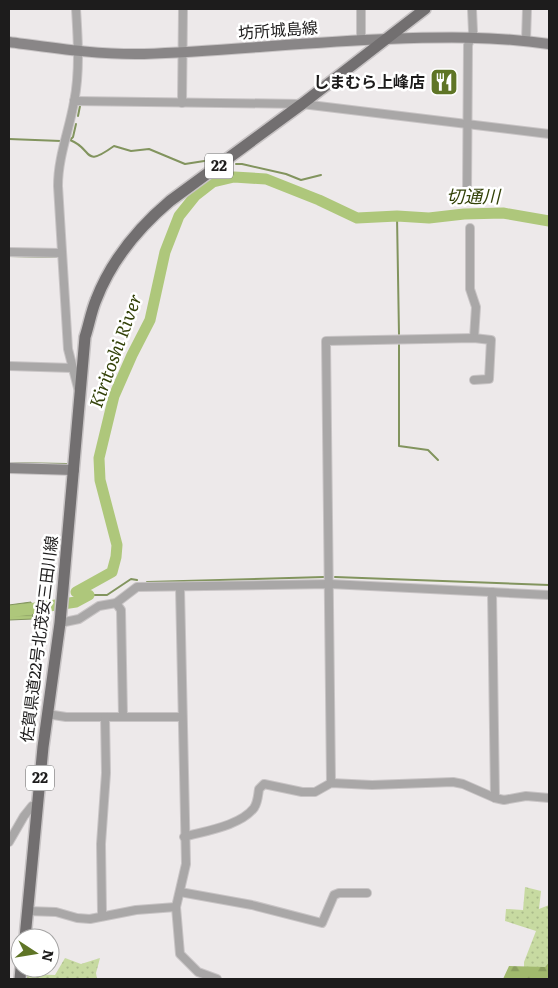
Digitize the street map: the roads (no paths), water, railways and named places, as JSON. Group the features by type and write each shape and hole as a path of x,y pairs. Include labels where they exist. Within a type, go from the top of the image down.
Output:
{"main road":[{"name":"22","path":"77,370 95,301 112,266 150,218 426,9"},
{"name":"坊所城島線","path":"9,42 78,51 145,54 387,39 471,38 526,40 549,44"},
{"name":"佐賀県道22号北茂安三田川線","path":"26,928 37,805 60,621 74,470 80,395 77,370"},
{"path":"9,468 74,470"}],"street":[{"path":"9,366 77,370 68,350 61,253 58,170 74,101 78,51 76,9"},
{"path":"182,103 183,9"},
{"path":"361,9 361,40"},
{"path":"467,193 468,45 473,32 472,9"},
{"path":"526,40 527,9"},
{"path":"74,101 302,104 549,134"},
{"path":"470,228 470,289 476,307 474,338"},
{"path":"9,252 61,253"},
{"path":"331,783 326,341 474,338 491,340 489,379 474,380"},
{"path":"60,621 79,619 99,606 116,603 137,587 180,588 330,584 549,595"},
{"path":"180,588 186,864 176,907 180,954 198,972 217,979"},
{"path":"492,592 495,798"},
{"path":"116,603 121,610 123,717"},
{"path":"47,714 66,717 182,717"},
{"path":"104,916 102,913 101,844 106,773 105,717"},
{"path":"184,838 239,821 254,808 259,789 264,784 302,792 315,792 331,783 372,785 453,782 464,784 504,800 526,796 549,798"},
{"path":"9,842 24,816 32,806 37,805"},
{"path":"180,892 252,905 322,924 334,895 339,893 367,893"},
{"path":"28,912 56,912 77,918 90,919 136,910 176,907"}],"waterway":[{"path":"78,116 80,106"},
{"path":"76,124 73,137 70,140 92,157 104,153 114,146 131,151 149,149 185,164 217,159"},
{"path":"9,139 61,141"},
{"path":"236,164 286,174 301,180 321,175"},
{"name":"Kiritoshi River","path":"9,612 76,602 89,595 76,592 112,572 117,545 100,480 99,458 114,396 150,320 165,252 179,216 195,196 213,182 234,177 266,179 319,200 357,218 397,216 429,218 464,214 503,213 549,221"},
{"path":"397,216 399,334"},
{"path":"9,256 56,257"},
{"path":"399,345 399,446 428,450 438,460"},
{"path":"9,463 67,464"},
{"path":"147,582 324,577"},
{"path":"335,577 549,585"},
{"path":"89,595 107,595 131,579 137,580"}],"place":[{"name":"しまむら上峰店","path":"444,82"}],"water label":[{"name":"切通川","path":"473,197"}]}
